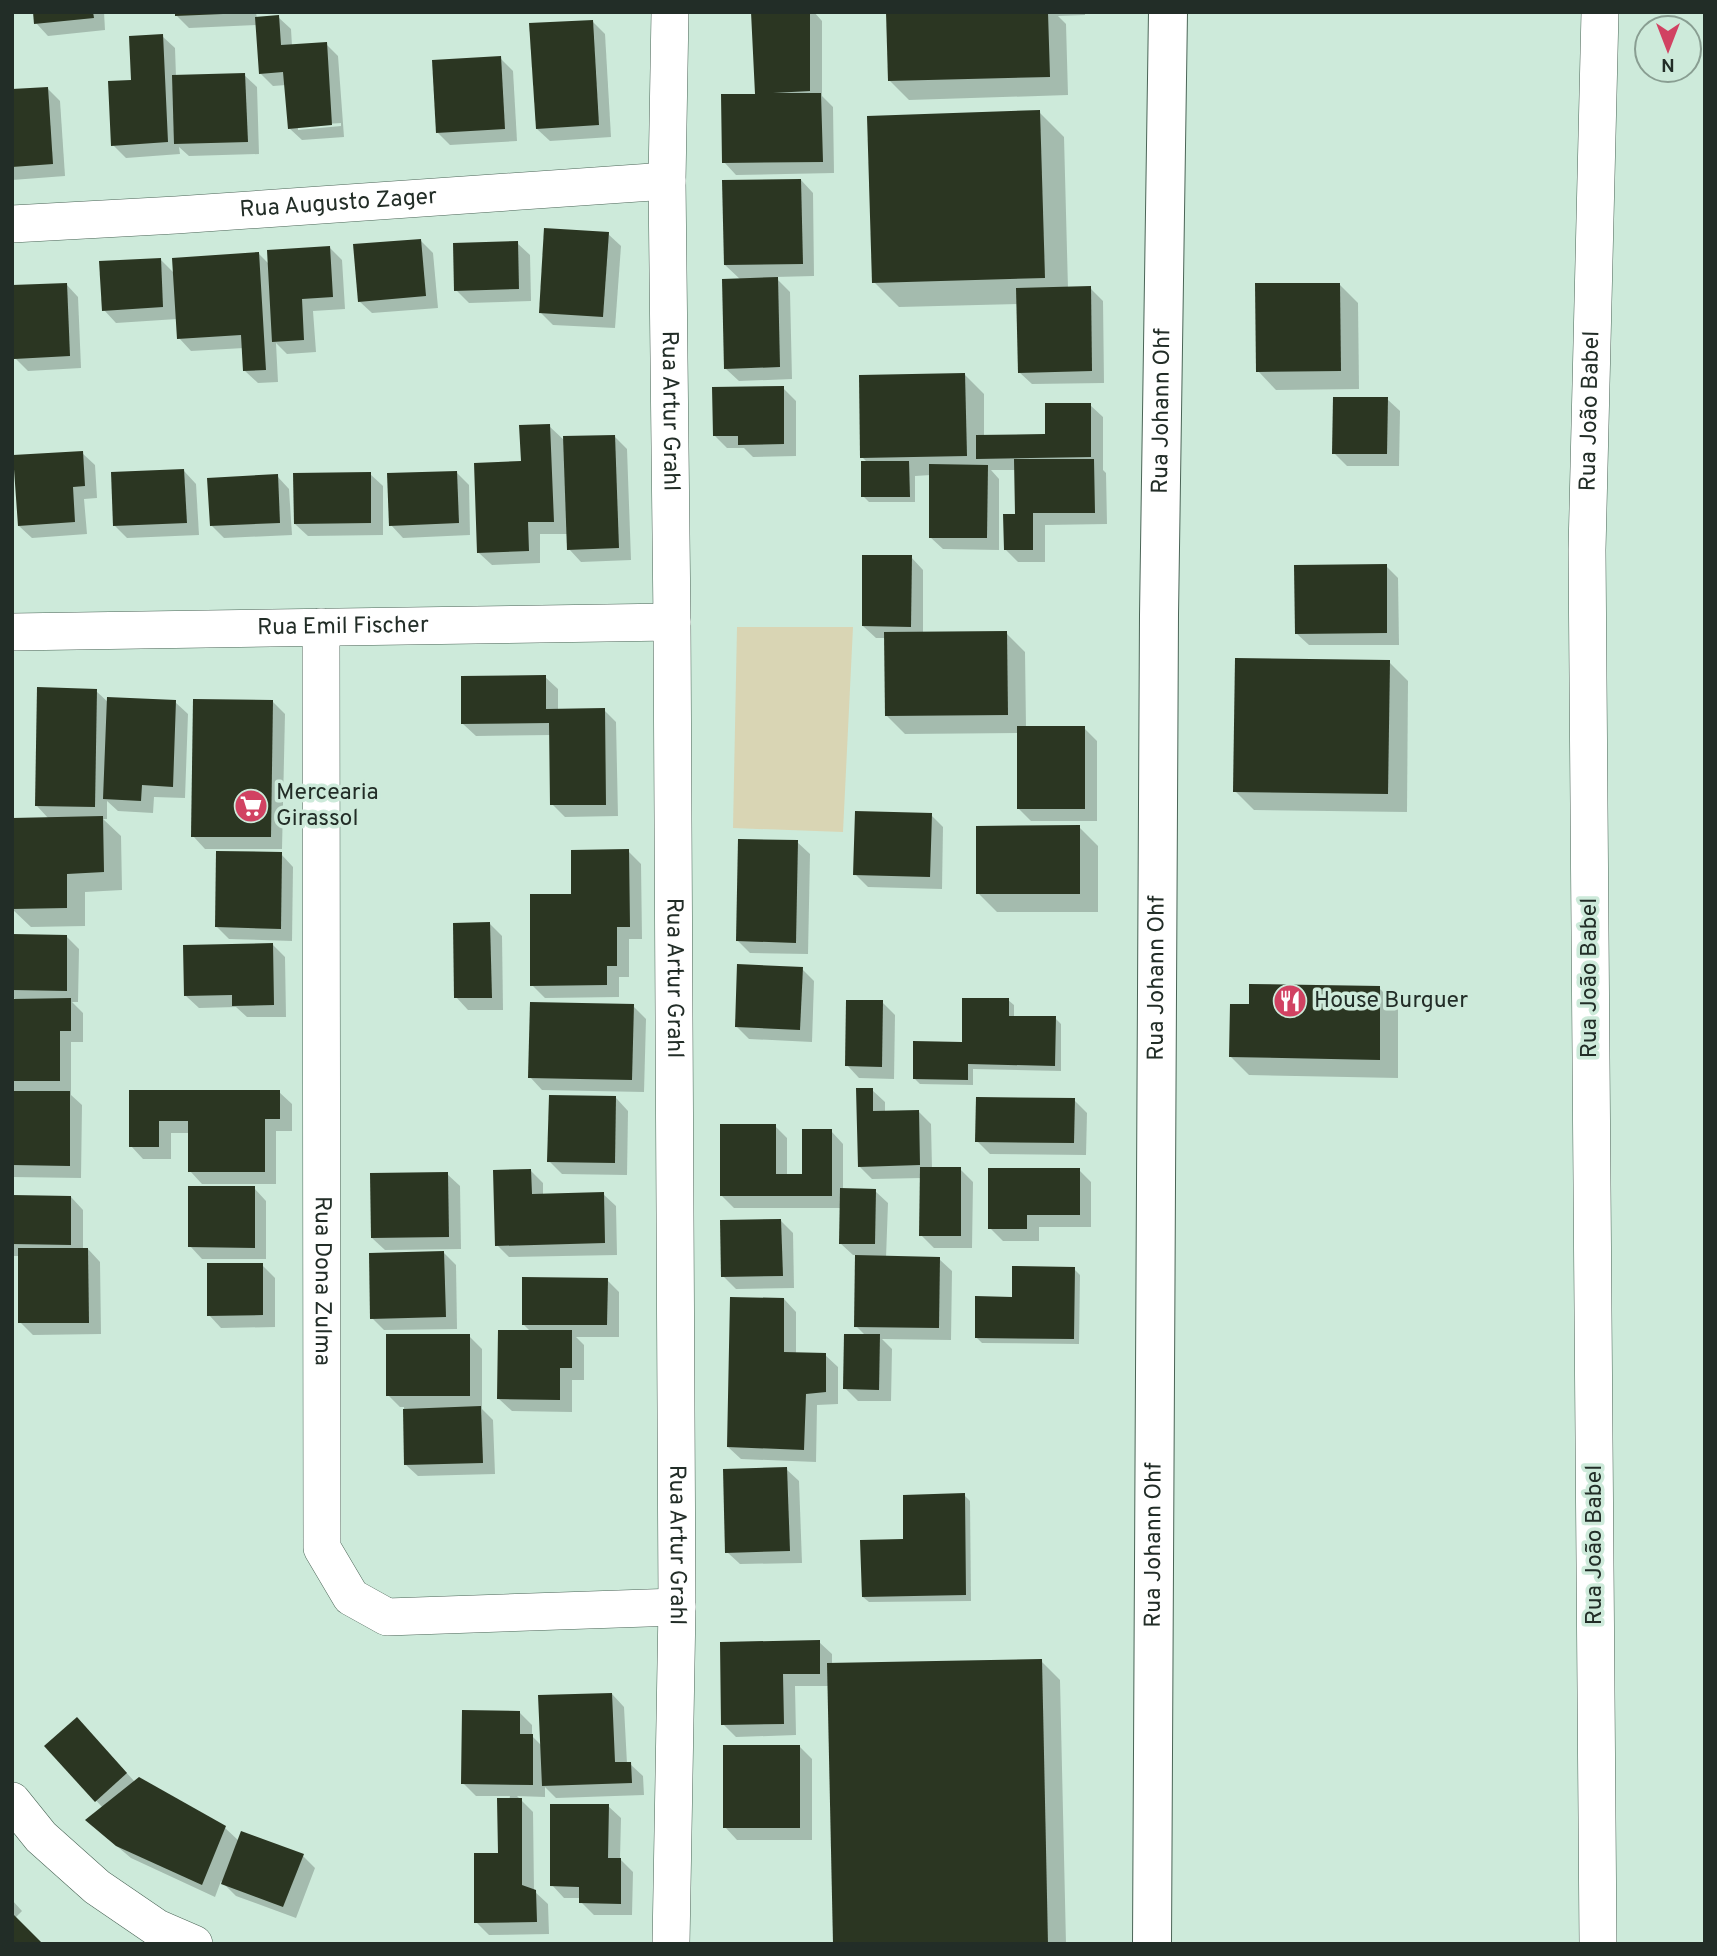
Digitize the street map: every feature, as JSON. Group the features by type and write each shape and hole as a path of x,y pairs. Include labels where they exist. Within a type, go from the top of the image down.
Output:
{"main road":[{"name":"Rua Johann Ohf","path":"1152,1944 1159,615 1168,12"}],"street":[{"name":"Rua Artur Grahl","path":"670,12 667,181 677,1607 671,1944"},
{"name":"Rua João Babel","path":"1598,1944 1587,550 1600,12"},
{"name":"Rua Augusto Zager","path":"12,224 189,215 667,181"},
{"name":"Rua Emil Fischer","path":"12,632 672,622"},
{"name":"Rua Dona Zulma","path":"321,627 322,1548 351,1597 387,1617 677,1607"},
{"path":"12,1801 41,1837 97,1887 157,1928 194,1944"}],"shaded area":[{"path":"737,627 853,627 843,832 733,828"}],"building":[{"path":"33,12 93,12 94,18 34,24"},
{"path":"175,12 223,12 223,14 175,16"},
{"path":"751,12 810,12 810,91 773,93 821,93 823,162 722,163 721,94 755,94"},
{"path":"886,12 1048,12 1050,77 888,81"},
{"path":"279,15 281,45 327,42 332,125 288,129 283,72 259,74 255,17"},
{"path":"593,20 599,125 536,129 529,23"},
{"path":"163,34 168,142 111,146 108,81 131,80 129,36"},
{"path":"501,56 505,129 436,133 432,60"},
{"path":"245,73 248,142 174,144 172,75"},
{"path":"48,87 53,164 12,167 12,89"},
{"path":"1040,110 1045,278 872,283 867,116"},
{"path":"801,179 803,264 724,265 722,180"},
{"path":"544,228 609,232 603,317 539,313"},
{"path":"421,239 426,296 358,302 353,244"},
{"path":"518,241 519,289 454,291 453,243"},
{"path":"330,246 333,297 302,299 304,340 272,342 267,250"},
{"path":"259,252 266,370 243,371 241,335 177,339 172,258"},
{"path":"161,258 163,307 102,311 99,261"},
{"path":"778,277 780,367 724,369 722,279"},
{"path":"67,283 70,356 14,359 12,285"},
{"path":"1255,283 1340,283 1341,371 1256,372"},
{"path":"1091,286 1092,371 1018,373 1016,288"},
{"path":"965,373 967,456 860,458 859,375"},
{"path":"784,386 784,444 738,445 738,436 713,436 712,387"},
{"path":"1333,397 1388,397 1387,454 1332,454"},
{"path":"1045,403 1091,403 1091,457 976,459 976,435 1045,434"},
{"path":"550,424 554,522 528,522 529,551 477,553 474,463 521,461 519,425"},
{"path":"615,435 619,548 567,550 563,436"},
{"path":"83,451 85,486 73,487 75,522 18,526 13,455"},
{"path":"1014,459 1094,459 1095,513 1033,513 1033,550 1004,550 1003,514 1015,514"},
{"path":"861,461 909,461 910,497 861,497"},
{"path":"929,464 988,465 987,538 929,538"},
{"path":"184,469 187,523 113,526 111,472"},
{"path":"457,471 459,523 389,526 387,473"},
{"path":"371,472 371,523 294,524 293,473"},
{"path":"278,474 280,523 210,526 207,478"},
{"path":"862,555 912,555 911,627 862,626"},
{"path":"1387,564 1387,633 1295,634 1294,565"},
{"path":"1007,631 1008,715 885,716 884,632"},
{"path":"1235,658 1390,660 1388,794 1233,792"},
{"path":"546,675 546,709 605,708 606,805 550,805 549,723 461,724 461,676"},
{"path":"37,687 97,689 95,807 35,806"},
{"path":"107,697 176,700 173,787 142,785 141,801 103,799"},
{"path":"193,699 273,700 271,837 191,837"},
{"path":"1017,726 1085,726 1085,809 1017,809"},
{"path":"855,811 932,813 930,877 853,875"},
{"path":"103,816 104,872 67,874 67,908 12,909 12,818"},
{"path":"1080,825 1080,894 976,894 976,826"},
{"path":"738,839 798,840 796,943 736,941"},
{"path":"629,849 630,927 617,927 617,966 607,966 607,985 530,986 530,894 571,894 571,850"},
{"path":"216,851 282,852 281,929 215,927"},
{"path":"490,922 492,998 454,998 453,923"},
{"path":"12,934 67,935 67,991 12,990"},
{"path":"273,943 274,1005 232,1006 232,995 184,996 183,945"},
{"path":"737,964 803,967 800,1030 735,1027"},
{"path":"1249,984 1380,986 1380,1060 1229,1057 1230,1004 1249,1004"},
{"path":"71,998 71,1031 60,1031 60,1081 12,1081 12,999"},
{"path":"962,998 1009,998 1009,1016 1056,1016 1055,1066 968,1064 968,1080 913,1079 913,1041 962,1042"},
{"path":"846,1000 883,1000 882,1067 845,1066"},
{"path":"530,1002 634,1004 632,1080 528,1078"},
{"path":"856,1088 873,1088 873,1111 919,1110 920,1165 858,1167"},
{"path":"129,1090 280,1090 280,1119 265,1119 265,1172 188,1172 188,1121 159,1121 159,1147 129,1147"},
{"path":"12,1091 70,1091 70,1166 12,1165"},
{"path":"549,1095 616,1096 615,1163 547,1162"},
{"path":"976,1097 1075,1098 1074,1143 975,1142"},
{"path":"720,1124 776,1124 776,1174 802,1174 802,1129 832,1129 832,1196 720,1196"},
{"path":"920,1167 961,1167 961,1236 919,1236"},
{"path":"988,1168 1080,1168 1080,1215 1027,1215 1027,1229 988,1229"},
{"path":"531,1169 532,1194 604,1192 605,1243 495,1246 493,1170"},
{"path":"448,1172 449,1237 371,1238 370,1173"},
{"path":"188,1186 255,1186 255,1248 188,1247"},
{"path":"840,1188 876,1189 875,1244 839,1244"},
{"path":"12,1195 71,1196 71,1245 12,1244"},
{"path":"781,1219 783,1276 721,1277 720,1220"},
{"path":"18,1248 88,1248 89,1323 18,1323"},
{"path":"444,1251 446,1317 370,1319 369,1253"},
{"path":"855,1255 940,1257 939,1328 854,1327"},
{"path":"207,1263 263,1263 263,1315 207,1316"},
{"path":"1012,1266 1075,1267 1074,1339 975,1338 975,1296 1012,1297"},
{"path":"522,1277 608,1278 607,1325 522,1325"},
{"path":"730,1297 784,1298 784,1352 826,1353 826,1392 806,1394 804,1450 727,1447"},
{"path":"498,1330 572,1330 572,1368 560,1368 560,1400 497,1399"},
{"path":"386,1334 470,1334 470,1396 386,1396"},
{"path":"844,1334 880,1334 879,1390 843,1389"},
{"path":"481,1406 483,1463 404,1465 403,1409"},
{"path":"787,1467 790,1551 725,1553 723,1469"},
{"path":"965,1493 966,1595 862,1597 860,1540 903,1539 903,1495"},
{"path":"820,1640 820,1674 783,1674 784,1724 721,1725 720,1642"},
{"path":"1042,1659 1048,1944 833,1944 827,1663"},
{"path":"612,1693 615,1762 631,1762 632,1783 542,1786 538,1695"},
{"path":"462,1710 520,1711 520,1734 533,1734 533,1785 461,1784"},
{"path":"77,1717 127,1773 95,1802 44,1746"},
{"path":"723,1745 800,1745 800,1828 723,1828"},
{"path":"139,1777 226,1826 202,1885 116,1846 85,1820"},
{"path":"497,1798 522,1798 522,1885 536,1890 537,1922 474,1923 474,1853 498,1853"},
{"path":"550,1804 609,1804 608,1858 621,1858 621,1904 579,1903 579,1887 550,1886"},
{"path":"241,1831 304,1854 283,1907 221,1884"},
{"path":"12,1913 43,1944 12,1944"}],"place":[{"name":"Mercearia Girassol","path":"251,806"},
{"name":"House Burguer","path":"1290,1001"}]}
